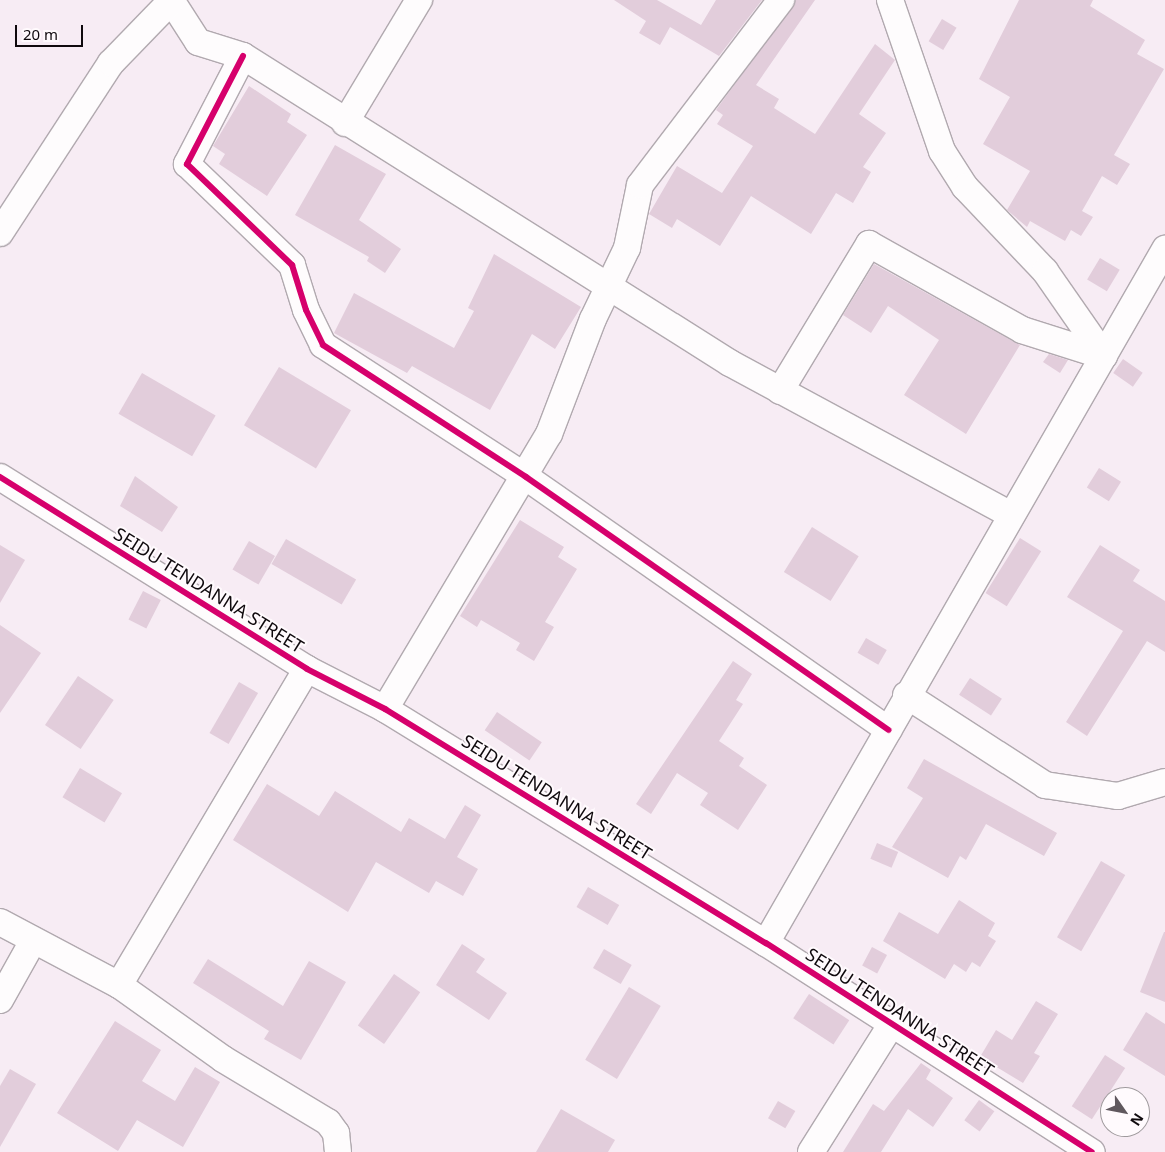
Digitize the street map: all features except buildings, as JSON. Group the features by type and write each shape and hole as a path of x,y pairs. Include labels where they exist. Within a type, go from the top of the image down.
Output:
{"street":[{"path":"345,123 419,0"},
{"path":"385,709 526,477 549,434 610,284 627,248 640,185 781,0"},
{"path":"890,0 942,151 965,187 1045,271 1104,356"},
{"path":"0,233 111,63 171,1 198,42 243,56 345,123 610,284 780,391 1011,515"},
{"path":"243,56 187,164 292,265 306,310 323,345 526,477 888,730"},
{"path":"780,391 869,244 1022,330 1104,356"},
{"path":"766,943 888,730 906,695 1165,249"},
{"name":"SEIDU TENDANNA STREET","path":"0,477 307,669 385,709 766,943 891,1025 1092,1152"},
{"path":"119,985 307,669"},
{"path":"906,695 1045,786 1118,796 1165,782"},
{"path":"0,922 119,985 222,1059 328,1122 336,1133 338,1152"},
{"path":"0,1000 33,941"},
{"path":"811,1152 891,1025"}],"cycle path":[{"path":"243,56 187,164 292,265 306,310 323,345 526,477 888,730"},
{"path":"0,477 307,669 385,709 766,943 1092,1152"}]}
